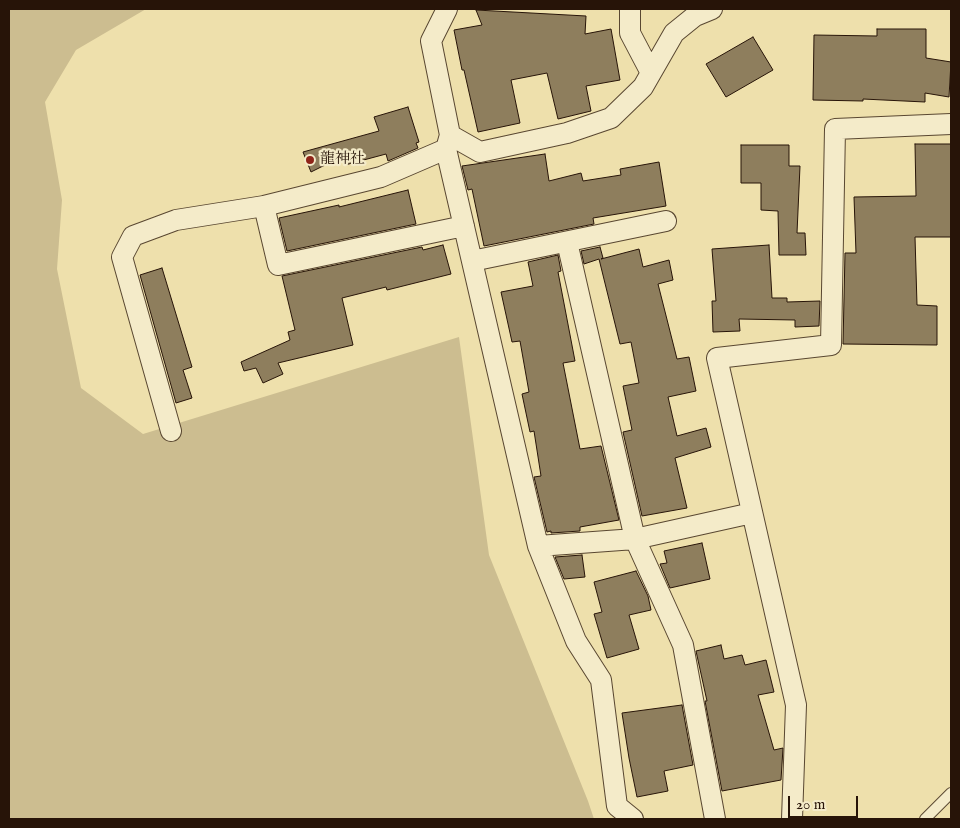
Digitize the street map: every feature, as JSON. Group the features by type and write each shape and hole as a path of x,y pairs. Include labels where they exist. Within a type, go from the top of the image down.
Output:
{"street":[{"path":"447,9 431,41 448,142 472,261 538,546 576,641 601,680 617,806 633,819"},
{"path":"630,9 630,33 651,73"},
{"path":"171,431 122,257 133,236 176,220 264,206 381,177 448,142 480,152 568,133 611,118 643,87 674,33 696,16 712,9"},
{"path":"792,819 796,705 717,358 831,344 835,129 951,124"},
{"path":"264,206 278,264 464,226"},
{"path":"472,261 666,221"},
{"path":"567,242 635,538 683,645 715,819"},
{"path":"538,546 635,538 752,513"}],"lane":[{"path":"925,819 951,793"}],"shaded area":[{"path":"9,9 146,9 76,50 45,102 62,200 57,269 81,388 143,434 459,337 489,555 594,819 9,819"}],"building":[{"path":"476,10 586,16 585,34 611,29 620,80 586,86 591,111 558,119 547,73 511,80 520,123 478,132 454,30 482,25"},
{"path":"877,29 926,29 926,58 951,62 949,97 925,93 925,102 863,99 863,101 813,100 814,35 877,36"},
{"path":"753,37 773,70 726,97 706,64"},
{"path":"408,107 419,142 416,143 418,148 388,161 386,154 345,165 343,156 311,172 303,152 379,131 374,117"},
{"path":"915,144 951,144 951,237 915,237 917,305 937,306 937,345 843,344 845,253 856,253 854,197 916,196"},
{"path":"741,145 789,145 789,166 800,166 797,233 805,233 806,255 779,255 778,211 761,210 761,183 741,183"},
{"path":"545,154 549,181 581,173 583,181 621,175 620,169 659,162 666,206 593,218 594,224 484,246 472,189 468,190 462,166"},
{"path":"408,190 416,224 287,251 279,218 339,205 339,207"},
{"path":"443,245 451,274 387,290 386,287 342,298 353,345 278,363 283,374 263,383 256,368 244,371 241,362 290,340 288,332 295,330 282,276 422,247 423,250"},
{"path":"769,245 772,298 787,298 787,302 820,301 819,326 795,327 795,320 739,319 740,331 713,332 712,301 716,301 712,249"},
{"path":"600,247 603,258 601,259 639,249 643,267 669,260 673,280 658,284 677,359 689,357 696,391 668,397 677,436 706,428 711,447 675,458 687,508 642,516 623,432 632,430 623,386 639,383 631,342 620,344 599,259 584,264 581,251"},
{"path":"558,255 561,271 558,272 575,361 563,363 580,449 601,446 619,520 580,527 580,531 551,533 551,531 547,532 534,477 541,476 534,431 530,432 522,394 529,392 520,341 512,342 501,292 533,286 528,262"},
{"path":"162,268 192,367 183,370 192,398 176,403 140,275"},
{"path":"702,543 710,579 670,588 660,564 667,563 664,551"},
{"path":"582,555 585,577 564,579 555,557"},
{"path":"636,571 648,596 651,610 629,615 639,649 607,658 594,614 602,612 594,582"},
{"path":"721,645 724,659 742,655 745,665 766,660 774,692 758,695 774,750 783,748 781,780 722,791 705,701 707,701 696,651"},
{"path":"682,705 693,765 664,771 668,791 637,797 622,713"}],"place":[{"name":"龍神社","path":"310,160"}]}
